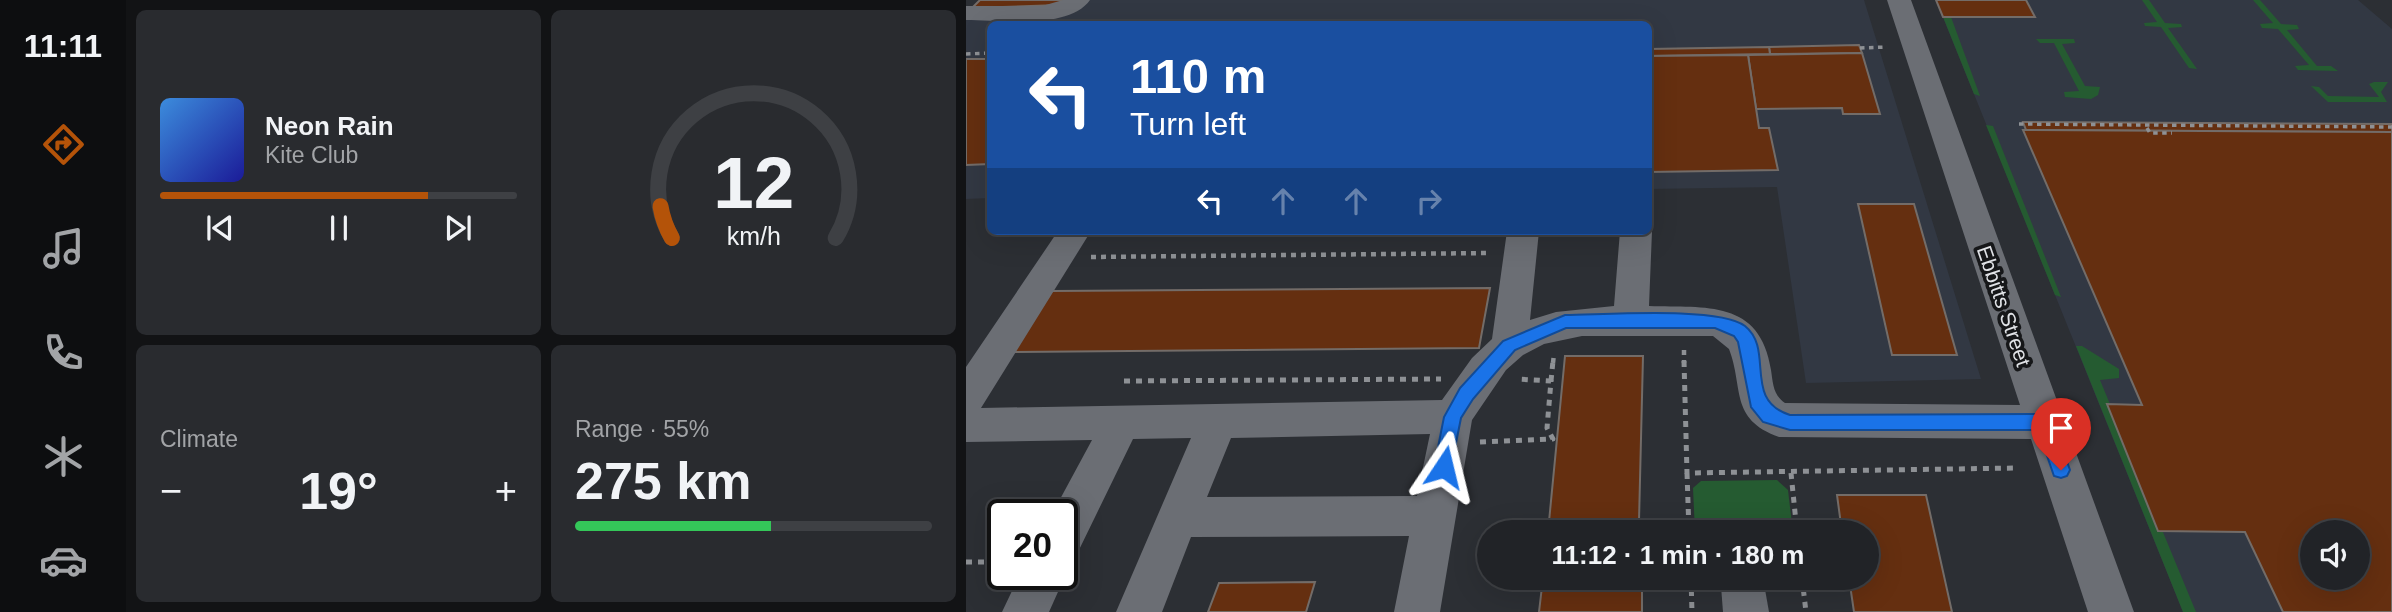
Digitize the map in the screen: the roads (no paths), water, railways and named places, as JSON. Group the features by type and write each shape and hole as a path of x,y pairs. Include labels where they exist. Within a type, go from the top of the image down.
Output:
{"street":[{"path":"966,13 1052,13 1070,8 1078,0"},
{"name":"Ebbitts Street","path":"1899,0 2111,612"},
{"path":"1517,357 1523,235"},
{"path":"1631,322 1636,235"},
{"path":"966,398 1080,244"},
{"path":"1417,612 1453,417 1466,394 1565,322 1716,321 1739,331 1750,352 1757,402 1769,416 1779,420 2044,422"},
{"path":"966,425 1453,417"},
{"path":"1139,612 1218,420"},
{"path":"1078,508 1122,422"},
{"path":"1178,517 1435,516"},
{"path":"1025,612 1036,590"}]}
